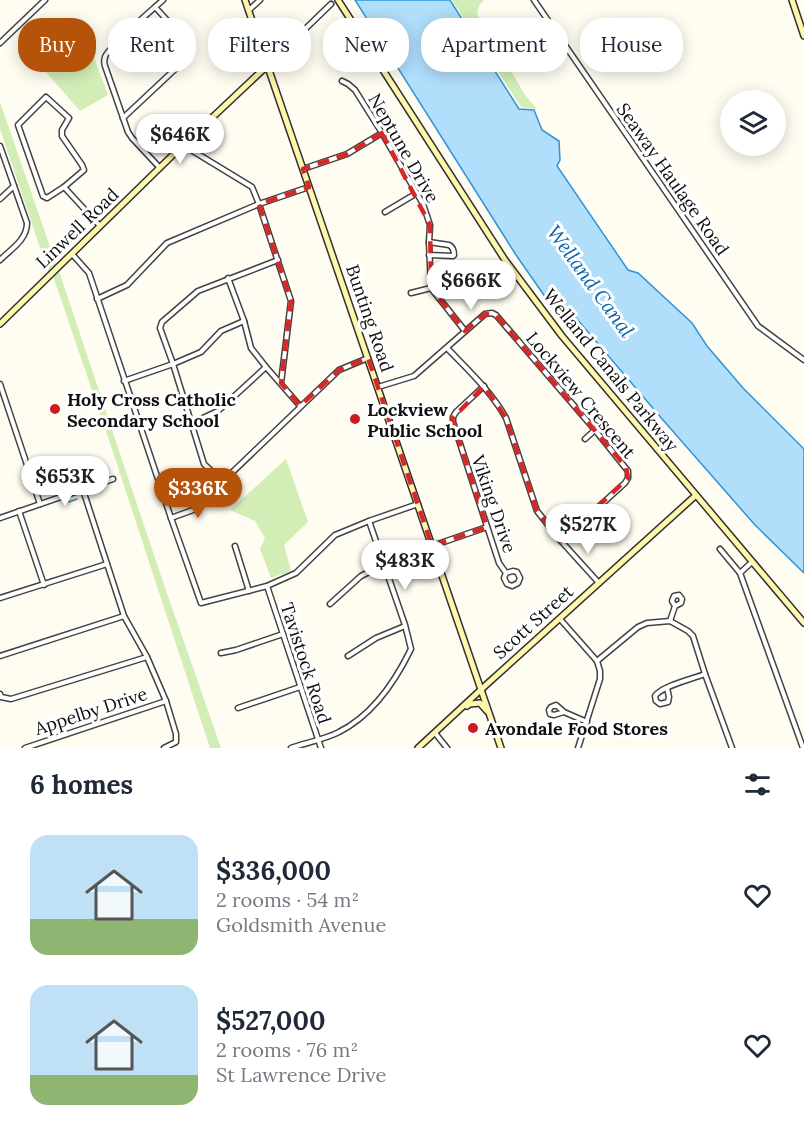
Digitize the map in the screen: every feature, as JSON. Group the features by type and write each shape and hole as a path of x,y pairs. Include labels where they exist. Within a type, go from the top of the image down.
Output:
{"main road":[{"name":"Bunting Road","path":"245,0 252,18"},
{"name":"Welland Canals Parkway","path":"338,0 505,260 562,336 804,623"},
{"path":"792,0 804,36"},
{"name":"Linwell Road","path":"0,324 261,72"},
{"name":"Bunting Road","path":"270,72 501,748"},
{"name":"Scott Street","path":"418,748 695,496"},
{"path":"456,713 470,704 480,703 490,714"}],"street":[{"path":"0,43 45,0"},
{"path":"160,168 132,138 123,118 104,59 106,54 163,0"},
{"path":"249,10 260,0"},
{"name":"Seaway Haulage Road","path":"534,0 758,326 804,360"},
{"name":"Linwell Road","path":"311,23 331,4"},
{"path":"123,118 186,59 182,38 155,7"},
{"name":"Neptune Drive","path":"342,81 355,90 423,204 430,225 431,288"},
{"path":"46,97 69,118 62,130 62,136 84,170 64,187 47,198 43,196 18,125 46,97"},
{"path":"303,169 347,154 382,133"},
{"path":"183,145 252,187 259,204 291,301 281,384"},
{"path":"0,146 27,223 24,237 0,260"},
{"path":"0,200 14,186"},
{"path":"64,187 101,226"},
{"path":"97,299 127,285 167,243 259,204 309,187"},
{"path":"385,212 417,193"},
{"path":"429,242 452,246 454,255 429,255"},
{"path":"72,254 89,273 201,603 249,591 296,573 335,535 369,520 418,504"},
{"path":"222,481 204,464 174,364 160,328 162,322 198,291 278,260"},
{"path":"228,278 251,348 300,406"},
{"path":"411,293 431,288 465,331"},
{"name":"Lockview Crescent","path":"378,387 414,376 485,314 496,315 626,467 628,478 625,483 561,541"},
{"path":"124,381 201,352 221,331 244,321"},
{"path":"447,348 484,387 506,418 537,511 599,583"},
{"path":"171,518 193,510 339,370 368,358"},
{"path":"192,423 218,411 266,367"},
{"path":"0,384 40,504"},
{"name":"Viking Drive","path":"484,387 456,412 453,422 499,563 506,573"},
{"path":"585,439 595,430"},
{"path":"0,518 113,479"},
{"path":"83,490 124,616 147,657 166,701 176,734 176,742 164,748"},
{"path":"19,511 44,585"},
{"path":"291,748 339,732 380,701 402,669 411,650 369,520"},
{"path":"432,546 487,527"},
{"path":"235,546 249,591"},
{"path":"720,549 740,573 802,739 803,748"},
{"path":"740,573 752,562"},
{"path":"0,598 107,564"},
{"path":"330,604 361,576 385,564"},
{"name":"Viking Drive","path":"517,572 520,578 518,583 512,586 507,584 504,578 506,573 517,572"},
{"name":"Tavistock Road","path":"267,585 321,748"},
{"path":"670,621 675,606"},
{"path":"0,656 124,616"},
{"path":"560,619 597,661 600,671 600,679 578,748"},
{"path":"597,661 638,627 647,623 670,621 688,631 693,636 732,748"},
{"path":"348,656 376,638 405,626"},
{"path":"221,653 283,634"},
{"path":"0,694 1,697 12,699 147,657"},
{"path":"667,688 668,702 660,704 656,701 655,696 658,691 705,674"},
{"path":"238,708 300,687"},
{"name":"Appelby Drive","path":"25,748 166,701"},
{"path":"564,712 587,722"},
{"path":"435,733 447,748"}],"highlighted area":[{"path":"382,133 430,225 431,288 465,331 485,314 496,315 626,467 628,478 561,541 537,511 506,418 484,386 452,419 487,527 432,546 368,358 339,370 300,406 281,383 291,301 259,204 309,187 303,169 347,154"}],"green space":[{"path":"452,0 484,0 479,6 477,14 479,18 464,18"},
{"path":"96,63 108,95 80,111 46,72 96,72"},
{"path":"498,72 511,72 536,108 521,107"},
{"path":"0,102 56,264 48,271 0,129"},
{"path":"59,271 221,748 210,748 53,276"},
{"path":"286,459 308,522 284,545 291,571 271,578 260,549 265,538 255,521 230,510"}],"water":[{"name":"Welland Canal","path":"355,0 450,0 461,18 421,18 421,72 496,72 519,109 534,110 542,130 559,141 560,160 557,166 628,270 638,273 692,323 707,346 743,388 804,449 804,573 755,525 571,312 562,321 516,255 400,72 409,72 409,18 366,18"}],"waterway":[{"path":"69,502 77,499"}],"place":[{"name":"Holy Cross Catholic Secondary School","path":"55,409"},
{"name":"Lockview Public School","path":"355,419"},
{"name":"Avondale Food Stores","path":"473,728"}]}
